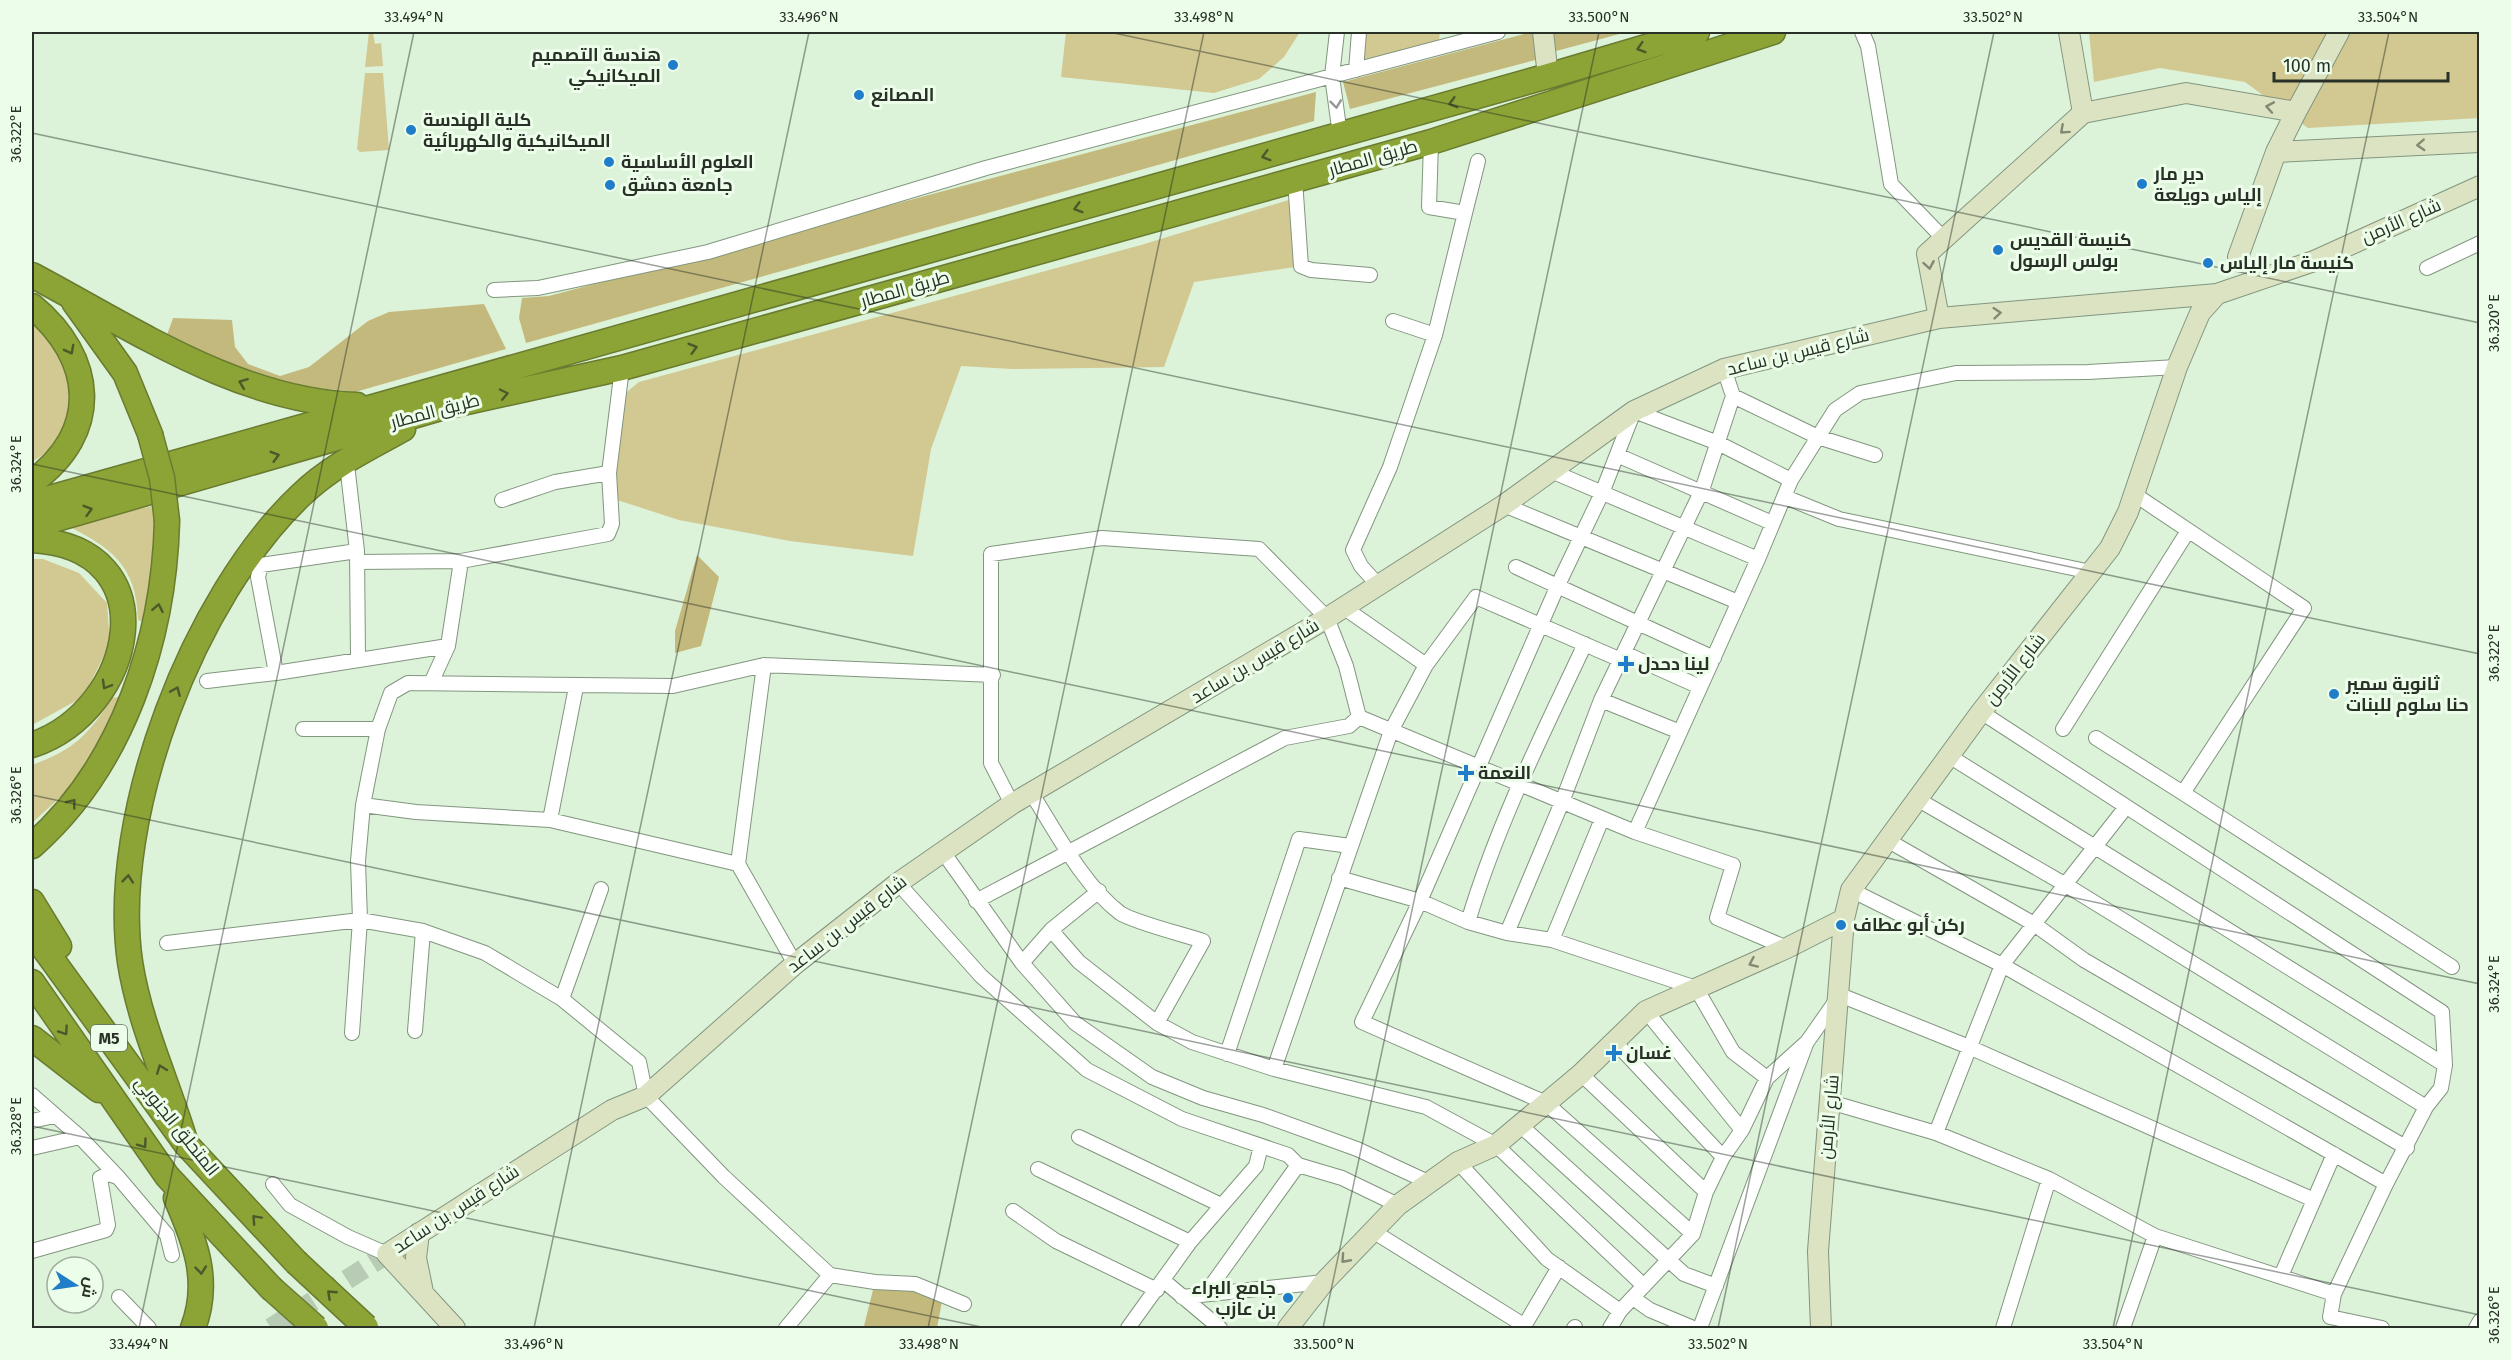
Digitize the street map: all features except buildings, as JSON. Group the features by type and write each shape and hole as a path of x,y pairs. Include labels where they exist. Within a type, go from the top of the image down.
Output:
{"highway":[{"name":"طريق المطار","path":"32,503 1340,135 1697,32"},
{"name":"طريق المطار","path":"32,526 444,407 622,368 1431,142 1773,32"},
{"path":"32,275 220,373 259,389 320,403 383,404"},
{"path":"32,846 55,823 84,787 111,743 127,709 144,665 158,608 166,551 167,521 162,477 150,434 125,373 90,321 67,293"},
{"path":"32,306 53,326 69,347 80,376 82,402 75,433 68,448 54,465 32,482"},
{"path":"186,1144 139,1006 128,937 127,885 132,843 143,790 160,732 182,677 209,624 241,566 268,530 301,494 340,464 444,407"},
{"path":"32,540 67,544 98,562 118,589 123,626 116,666 102,692 84,714 66,729 32,746"},
{"path":"32,902 82,983 81,1001"},
{"name":"المتحلق الجنوبي","path":"32,932 186,1144 296,1262 367,1328"},
{"name":"المتحلق الجنوبي","path":"32,982 109,1096 167,1176 197,1212 271,1288 316,1329"},
{"path":"32,1038 81,1078 109,1096"},
{"path":"167,1176 199,1255 201,1296 193,1329"}],"main road":[{"path":"1543,32 1548,76"},
{"path":"2069,32 2083,113"},
{"path":"2238,257 2276,152 2339,32"},
{"path":"1939,318 1927,254 2083,113 2186,93 2296,112"},
{"path":"2276,152 2480,142"},
{"name":"شارع الأرمن","path":"1821,1329 1818,1251 1840,995 1844,919 1851,890 1981,712 2091,572 2120,531 2176,367 2200,313 2217,294 2314,261 2480,186"},
{"name":"شارع قيس بن ساعد","path":"387,1254 612,1110 646,1096 795,964 898,883 1012,804 1335,612 1504,505 1634,411 1724,369 1939,318 2217,294"},
{"path":"1288,1329 1324,1282 1371,1230 1398,1205 1458,1162 1496,1145 1581,1074 1613,1040 1646,1011 1787,948 1844,919"},
{"path":"419,1233 416,1258 423,1295"},
{"path":"387,1254 455,1329"}],"street":[{"path":"1337,32 1332,76 1340,135"},
{"path":"1356,70 1359,32"},
{"path":"494,290 538,288 708,252 986,168 1498,32"},
{"path":"1862,32 1868,46 1891,184 1944,239"},
{"path":"1431,142 1429,207 1465,213"},
{"path":"1377,584 1361,566 1353,550 1390,467 1435,335 1478,161"},
{"path":"1294,180 1301,266 1311,270 1370,275"},
{"path":"2427,268 2480,243"},
{"path":"1393,321 1435,335"},
{"path":"1635,832 1758,560 1791,480 1835,410 1860,393 1956,373 2088,372 2176,367"},
{"path":"276,673 258,577 261,565 357,556 461,561 608,534 612,524 609,472 622,368"},
{"path":"1507,933 1562,802 1601,700 1702,490 1733,396 1724,369"},
{"path":"1733,396 1818,437 1875,455"},
{"path":"1693,1234 1546,1103 1362,1022 1420,901 1558,585 1602,493 1634,411 1718,442 1791,480"},
{"path":"1617,455 1702,490 1772,523"},
{"path":"1551,471 1758,560"},
{"path":"502,500 555,482 609,472"},
{"path":"348,473 357,556 358,658"},
{"path":"2134,494 2304,608 2183,793"},
{"path":"1785,497 1839,519 2091,572"},
{"path":"1504,505 1583,535 1738,602"},
{"path":"2063,729 2188,531"},
{"path":"1012,804 991,763 993,675 991,554 1102,538 1259,549 1335,612 1426,665"},
{"path":"430,683 448,646 461,561"},
{"path":"1516,567 1714,658"},
{"path":"1274,1069 1391,731 1426,665 1476,597 1585,644 1700,687"},
{"path":"1335,612 1359,717"},
{"path":"1468,922 1481,878 1519,784 1585,644"},
{"path":"207,681 276,673 358,658 448,646"},
{"path":"352,1033 360,920 358,861 363,805 378,729 391,693 408,683 576,687 673,686 764,665 993,675"},
{"path":"764,665 738,864 795,964"},
{"path":"550,820 576,687"},
{"path":"1601,700 1680,732"},
{"path":"1981,712 2442,1012 2445,1065 2441,1088 2426,1107 2407,1148 2386,1184 2334,1294 2330,1317 2382,1329"},
{"path":"1359,717 1602,819 1733,865 1717,918 1787,948"},
{"path":"976,901 1285,738 1349,726 1359,717"},
{"path":"303,729 378,729"},
{"path":"2096,738 2452,967"},
{"path":"1949,756 2445,1065"},
{"path":"1032,794 1068,852 1121,914 1203,941 1157,1023"},
{"path":"1917,799 2066,885 2426,1107"},
{"path":"363,805 416,813 550,820 738,864"},
{"path":"1936,1133 2002,965 2066,885 2093,845 2126,807"},
{"path":"1552,940 1602,819"},
{"path":"1227,1054 1299,839 1350,846"},
{"path":"1887,840 2034,924 2084,960 2407,1148"},
{"path":"943,852 1022,963 1075,1023 1152,1077 1203,1098 1263,1115 1357,1149 1428,1182"},
{"path":"1339,878 1420,901 1468,922 1507,933 1552,940 1696,988 1733,1052 1767,1078"},
{"path":"898,883 981,976 1087,1070 1182,1119 1288,1155 1298,1165 1342,1178 1398,1205"},
{"path":"562,999 602,889"},
{"path":"1851,890 2002,965 2386,1184"},
{"path":"1022,963 1051,930 1099,891"},
{"path":"167,943 360,920 423,931 485,953 562,999 639,1062 646,1096 724,1177 830,1275 875,1282 915,1284 964,1304"},
{"path":"1051,930 1079,962 1157,1023 1192,1042 1274,1069 1426,1107 1496,1145 1644,1286"},
{"path":"415,1030 423,931"},
{"path":"1610,1329 1620,1311 1693,1234 1706,1192 1723,1157 1742,1130 1767,1078 1807,1042 1840,995 1969,1047 2314,1200"},
{"path":"1646,1011 1742,1130"},
{"path":"1613,1040 1723,1157"},
{"path":"1700,1329 1807,1042"},
{"path":"1581,1074 1706,1192"},
{"path":"32,1095 80,1137 118,1177 167,1235 172,1256"},
{"path":"1830,1102 1936,1133 2049,1179 2155,1236 2334,1294"},
{"path":"32,1121 54,1116"},
{"path":"1520,1125 1684,1274 1716,1286"},
{"path":"32,1148 80,1137"},
{"path":"1079,1137 1221,1205"},
{"path":"1133,1327 1190,1242 1256,1166 1261,1146"},
{"path":"2280,1276 2334,1154"},
{"path":"1458,1162 1547,1259 1620,1311"},
{"path":"1206,1293 1298,1165"},
{"path":"1038,1169 1190,1242"},
{"path":"32,1251 106,1230 108,1225 100,1178 108,1174 118,1177"},
{"path":"2003,1329 2049,1179"},
{"path":"273,1184 290,1205 348,1237 387,1254"},
{"path":"1013,1211 1056,1241 1182,1297 1220,1329"},
{"path":"1371,1230 1524,1327 1559,1268"},
{"path":"2123,1329 2155,1236"},
{"path":"786,1329 830,1275"},
{"path":"1182,1297 1324,1282"},
{"path":"119,1297 149,1329"},
{"path":"1633,1298 1650,1310 1693,1329"},
{"path":"2476,1329 2480,1321"}],"shaded area":[{"path":"369,32 373,33 375,44 381,43 383,66 365,67"},
{"path":"1066,32 1300,32 1284,57 1259,79 1214,93 1061,77"},
{"path":"1359,32 1440,32 1438,48 1356,70"},
{"path":"1532,32 1539,59 1350,109 1343,82"},
{"path":"1543,32 1627,32 1545,54"},
{"path":"2089,32 2479,32 2479,118 2308,128 2245,82 2160,68 2094,82"},
{"path":"365,73 383,73 389,150 360,152 357,149"},
{"path":"1316,92 1314,121 526,343 519,318 522,298 549,296"},
{"path":"1295,198 1301,266 1194,282 1164,367 1012,369 961,366 931,449 913,556 790,541 679,520 611,498 622,396 639,382 1141,245"},
{"path":"484,304 506,349 355,392 280,384 237,371 167,335 173,318 232,320 235,347 248,364 280,376 309,367 368,321 389,312"},
{"path":"32,318 66,349 76,409 55,447 32,462"},
{"path":"153,506 153,564 144,622 138,620 133,585 118,560 96,541 66,525"},
{"path":"697,555 719,577 701,646 675,653 675,631"},
{"path":"32,559 43,559 79,573 107,603 110,644 83,697 32,725"},
{"path":"123,696 98,746 67,791 32,823 32,765 69,747 87,732 112,698"},
{"path":"875,1282 943,1296 937,1328 867,1328 864,1326"}],"tunnel":[{"path":"271,1328 387,1254"}],"place":[{"name":"هندسة التصميم الميكانيكي","path":"673,65"},
{"name":"المصانع","path":"859,95"},
{"name":"كلية الهندسة الميكانيكية والكهربائية","path":"411,130"},
{"name":"العلوم الأساسية","path":"609,162"},
{"name":"دير مار إلياس دويلعة","path":"2142,184"},
{"name":"جامعة دمشق","path":"610,185"},
{"name":"كنيسة القديس بولس الرسول","path":"1998,250"},
{"name":"كنيسة مار إلياس","path":"2208,263"},
{"name":"لينا دحدل","path":"1626,664"},
{"name":"ثانوية سمير حنا سلوم للبنات","path":"2334,694"},
{"name":"النعمة","path":"1466,773"},
{"name":"ركن أبو عطاف","path":"1841,925"},
{"name":"غسان","path":"1614,1053"},
{"name":"جامع البراء بن عازب","path":"1288,1298"}]}
